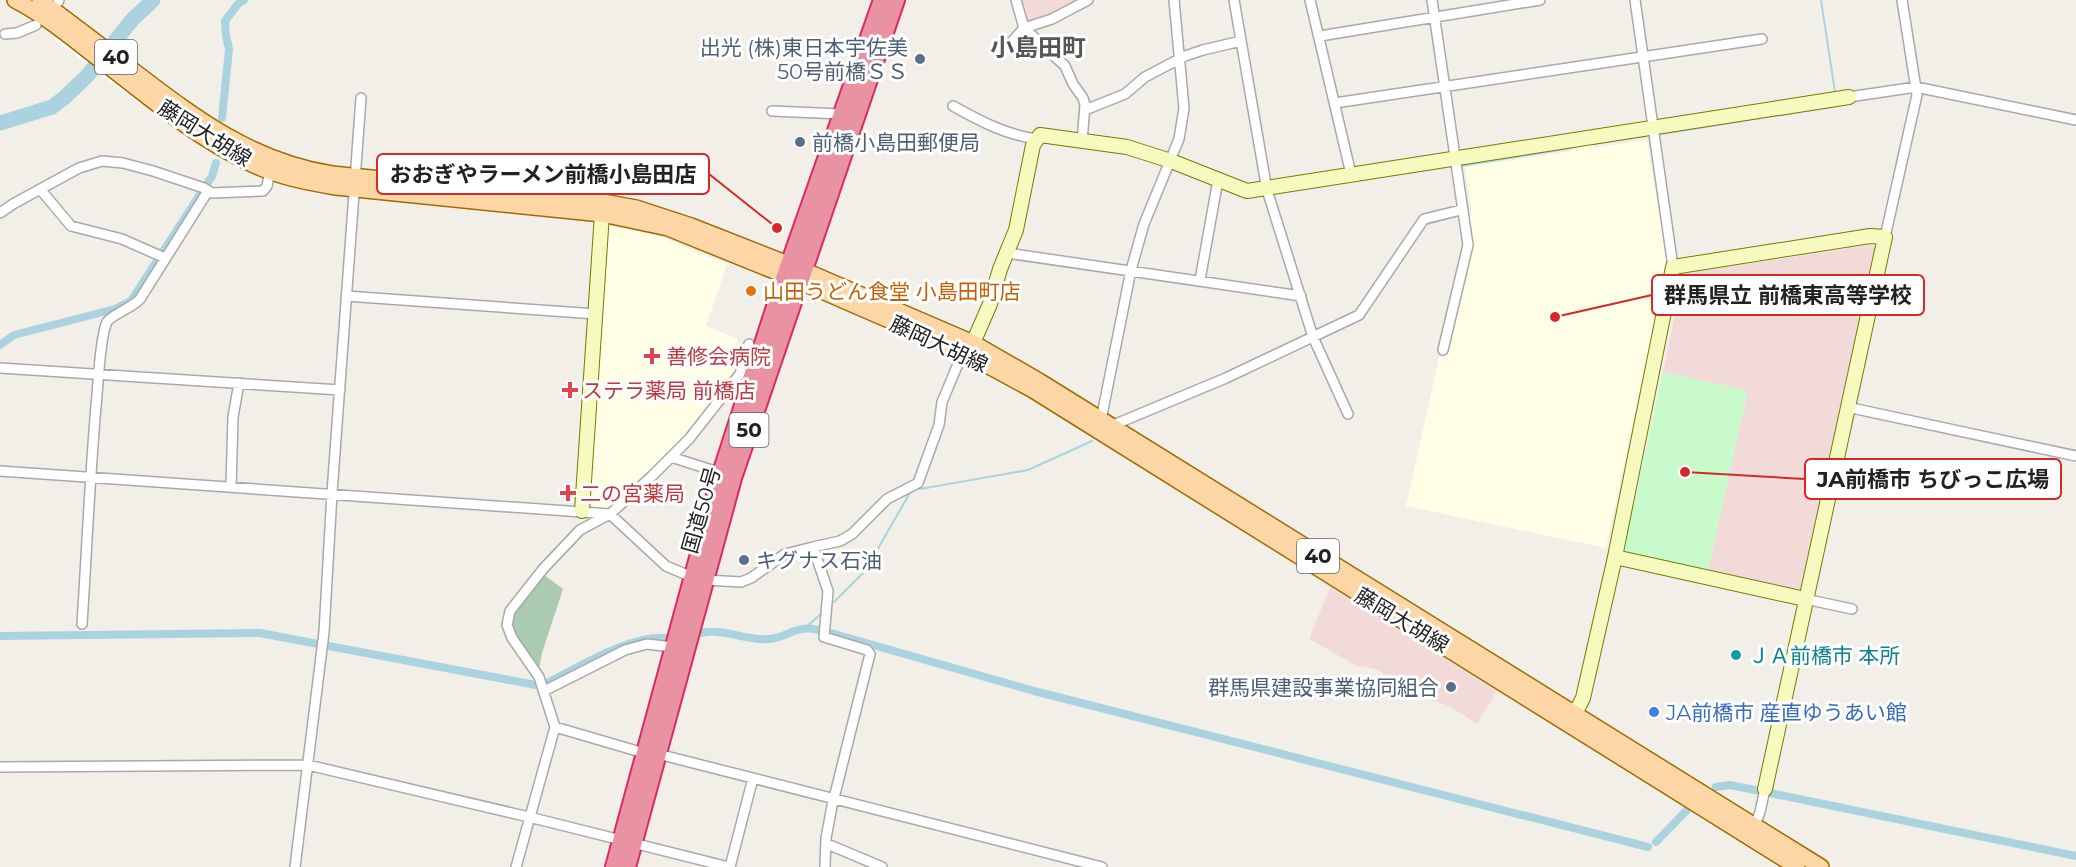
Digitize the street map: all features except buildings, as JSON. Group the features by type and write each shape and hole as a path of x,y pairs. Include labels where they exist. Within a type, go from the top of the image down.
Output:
{"highway":[{"name":"国道50号","path":"651,753 672,647 733,478 841,114 882,0"},
{"name":"国道50号","path":"614,867 627,841 651,753 698,579 721,473 896,0"},
{"name":"国道50号","path":"627,841 627,867"}],"main road":[{"name":"藤岡大胡線","path":"15,0 45,18 69,28"},
{"name":"藤岡大胡線","path":"40,0 69,28 217,145 249,163 311,183 354,183 603,202 636,208 691,226 1039,381 1572,719 1797,867"},
{"name":"藤岡大胡線","path":"154,93 252,150 354,183 602,214 668,228 794,273"},
{"name":"藤岡大胡線","path":"968,348 1572,719 1755,825 1821,867"}],"street":[{"path":"1016,0 1024,28 1065,66 1073,84 1083,98 1085,110 1082,141"},
{"path":"1009,45 1024,28 1052,19 1088,0"},
{"path":"1174,0 1184,108 1179,139 1157,188 1131,270 1106,423 1226,378 1359,315 1424,219 1461,210"},
{"path":"1234,0 1267,190 1313,337 1348,414"},
{"path":"1310,0 1351,174"},
{"path":"1432,0 1461,210 1468,244 1443,350"},
{"path":"1320,36 1540,0"},
{"path":"1572,719 1584,698 1673,267 1635,0"},
{"path":"1755,825 1760,812 1805,598 1917,95 1902,0"},
{"path":"5,34 17,33 36,25"},
{"path":"1335,103 1762,39"},
{"path":"1085,110 1125,94 1145,77 1185,56 1241,41"},
{"path":"0,471 610,514 666,566 698,579 741,582 751,578 785,554 813,546 840,542 852,534 888,499 918,483 939,425 942,402 990,304 1016,230 1033,145 1040,135 1127,147 1171,161 1247,191 1267,190 1351,174 1916,87 2076,120"},
{"path":"295,867 324,632 361,98"},
{"path":"953,106 988,125 1023,137 1037,139"},
{"path":"772,111 841,114"},
{"path":"0,213 79,168 96,162 108,161 153,171 218,194 263,191 267,186 270,171"},
{"path":"1200,280 1218,180"},
{"path":"40,189 71,226 122,239 162,257"},
{"path":"82,624 90,477 99,374 108,321 140,299 162,257 208,191"},
{"path":"582,511 602,214"},
{"path":"1673,267 1870,236 1885,237"},
{"path":"1007,253 1300,296"},
{"path":"346,296 596,314"},
{"path":"516,867 555,727 539,677 512,638 507,625 510,611 543,569 580,530 610,514 689,439 740,374 749,344"},
{"path":"0,368 340,390"},
{"path":"231,486 233,417 239,383"},
{"path":"1847,407 2076,456"},
{"path":"671,457 721,473"},
{"path":"813,546 828,591 824,638 867,650 870,654 834,800 826,845 825,867"},
{"path":"1615,556 1852,609"},
{"path":"544,691 626,650 647,644 672,647"},
{"path":"555,727 1102,867"},
{"path":"0,767 308,765 730,867 753,778"},
{"path":"826,845 882,867"}],"shaded area":[{"path":"1021,0 1084,0 1030,24 1025,21"},
{"path":"1647,140 1666,257 1662,288 1606,548 1406,506 1439,358 1448,351 1470,247 1465,217 1472,216 1465,167 1572,151 1572,146 1593,142 1594,148"},
{"path":"609,225 658,236 727,264 706,326 738,339 733,353 742,356 734,376 687,438 610,509 593,507 589,503"},
{"path":"1872,245 1876,249 1802,590 1708,570 1747,394 1745,390 1663,372 1682,279 1688,273"},
{"path":"543,574 563,589 542,653 539,670 511,627 514,612"},
{"path":"1330,587 1497,691 1477,724 1449,706 1432,700 1375,669 1357,666 1309,639"}],"green space":[{"path":"1663,372 1745,390 1747,394 1708,570 1628,552 1624,549"}],"pier":[{"path":"58,35 144,100 140,104 54,39"}],"waterway":[{"path":"0,123 52,107 64,98 87,76 132,20 153,0"},
{"path":"222,118 229,49 225,21 244,0"},
{"path":"1821,0 1835,92"},
{"path":"1661,134 1837,106"},
{"path":"1594,144 1646,136"},
{"path":"1460,166 1571,148"},
{"path":"0,345 14,335 115,309 131,301 212,176 216,163"},
{"path":"1424,225 1456,216"},
{"path":"1320,339 1363,318 1391,275"},
{"path":"1302,347 1310,343"},
{"path":"920,489 1028,470 1092,441"},
{"path":"834,602 865,571 911,491"},
{"path":"804,629 821,614"},
{"path":"700,633 718,632 769,639 798,630 819,630"},
{"path":"0,636 260,633 536,685 547,683 589,661 637,641 665,638"},
{"path":"831,633 1034,691 1648,847"},
{"path":"1716,787 1730,785 2076,856"},
{"path":"1656,842 1687,810"}],"place":[{"name":"出光 (株)東日本宇佐美 50号前橋ＳＳ","path":"920,59"},
{"name":"前橋小島田郵便局","path":"800,142"},
{"name":"おおぎやラーメン前橋小島田店","path":"777,228"},
{"name":"山田うどん食堂 小島田町店","path":"751,291"},
{"name":"群馬県立 前橋東高等学校","path":"1555,317"},
{"name":"善修会病院","path":"652,356"},
{"name":"ステラ薬局 前橋店","path":"570,390"},
{"name":"JA前橋市 ちびっこ広場","path":"1685,472"},
{"name":"二の宮薬局","path":"568,493"},
{"name":"キグナス石油","path":"744,560"},
{"name":"ＪＡ前橋市 本所","path":"1736,655"},
{"name":"群馬県建設事業協同組合","path":"1451,687"},
{"name":"JA前橋市 産直ゆうあい館","path":"1654,712"}],"district":[{"name":"小島田町","path":"1038,47"}]}
